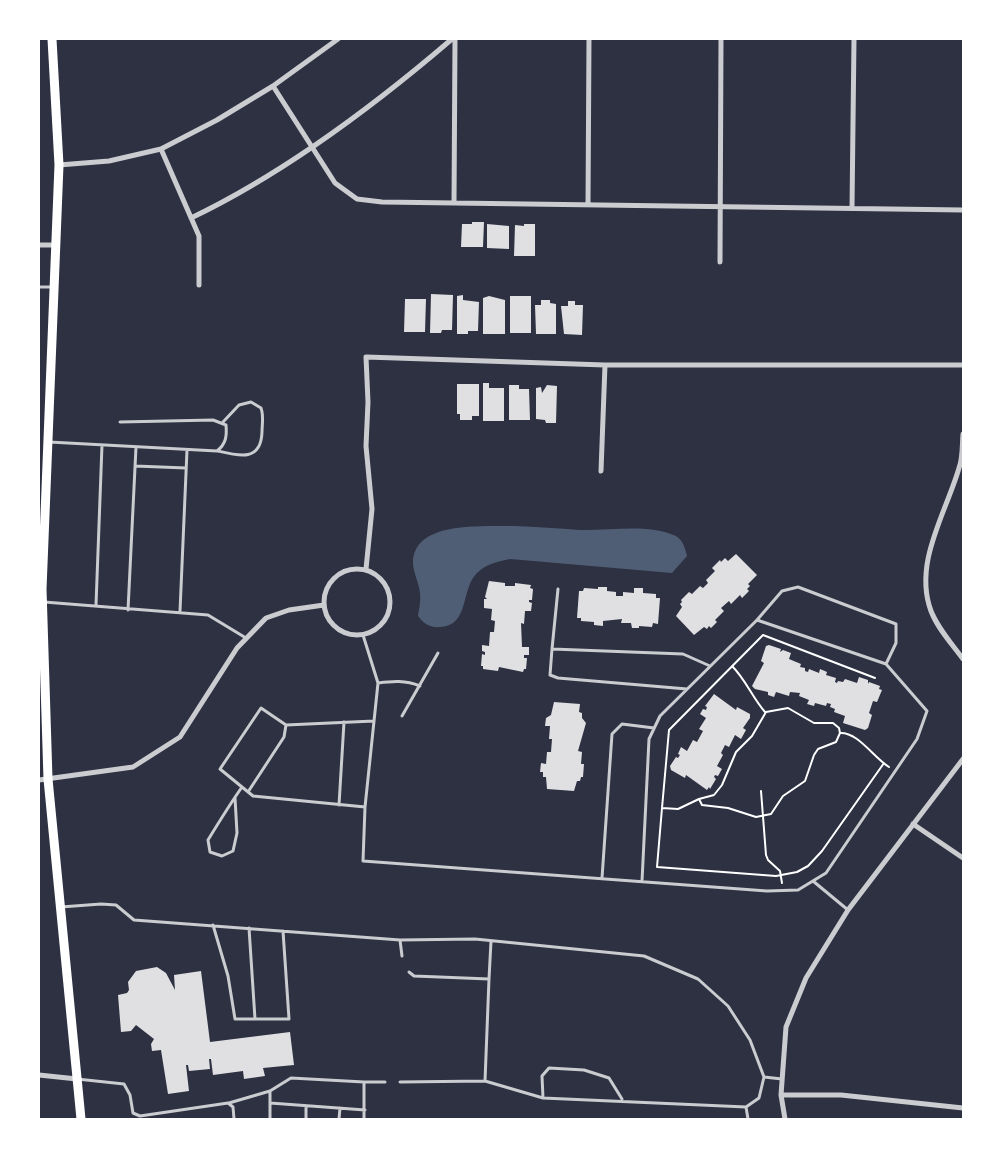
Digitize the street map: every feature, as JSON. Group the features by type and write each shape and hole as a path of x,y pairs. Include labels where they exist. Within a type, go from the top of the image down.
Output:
{"main road":[{"path":"52,39 58,108 59,165 42,602 44,779 60,907 81,1119"}],"street":[{"path":"59,165 109,161 161,149 217,120 273,86 338,39"},
{"path":"191,218 230,200 312,146 396,87 454,39"},
{"path":"454,39 454,203"},
{"path":"588,205 589,39"},
{"path":"720,262 721,39"},
{"path":"852,208 854,39"},
{"path":"273,86 335,183 357,199 382,202 963,210"},
{"path":"161,149 199,236 199,285"},
{"path":"39,245 56,245"},
{"path":"366,569 372,509 366,446 368,402 366,357 605,365 963,366"},
{"path":"601,470 605,365"},
{"path":"963,434 960,467 936,530 926,574 931,611 945,636 963,659"},
{"path":"350,569 366,569 381,577 389,590 391,607 384,623 376,630 363,635 340,631 327,616 324,605 326,589 334,578 350,569"},
{"path":"44,779 133,767 180,737 237,648 266,618 289,610 324,605"},
{"path":"785,1119 781,1095 786,1026 806,978 848,910 963,759"},
{"path":"913,824 963,858"},
{"path":"39,1075 77,1079"},
{"path":"781,1095 841,1095 963,1108"}],"lane":[{"path":"39,286 54,287"},
{"path":"48,442 217,451 245,456 259,447 262,436 262,411 257,403 251,402 239,405 222,422"},
{"path":"120,422 213,420 222,422 226,425 227,435 223,446 217,451"},
{"path":"96,606 102,445"},
{"path":"128,610 136,447"},
{"path":"180,611 187,450"},
{"path":"135,466 186,468"},
{"path":"642,881 648,739 660,716 757,620 782,591 798,587 896,624 896,643 886,664"},
{"path":"558,589 550,675 558,678 687,689"},
{"path":"42,602 128,610 180,611 208,615 247,638"},
{"path":"363,635 378,683 365,807 363,861 798,890 826,873 917,739 927,712 886,664 757,620"},
{"path":"552,649 683,654 710,666"},
{"path":"402,716 438,653"},
{"path":"378,683 396,680 408,681 420,686"},
{"path":"365,807 253,796 220,769 261,708 286,725 374,721"},
{"path":"339,805 344,722"},
{"path":"602,878 612,734 622,724 654,728"},
{"path":"248,792 284,736 286,725"},
{"path":"235,798 237,833 233,851 222,856 210,852 208,840 242,787"},
{"path":"813,881 848,910"},
{"path":"60,907 101,904 116,905 134,920 400,940 491,941 644,956 698,979 728,1006 750,1040 764,1077 759,1098 746,1107 622,1100 543,1098 485,1082 400,1082"},
{"path":"212,925 228,976 235,1019 289,1019 283,931"},
{"path":"250,928 255,1018"},
{"path":"400,940 402,956"},
{"path":"485,1082 491,941"},
{"path":"409,972 414,976 489,979"},
{"path":"543,1098 542,1076 549,1068 584,1070 609,1078 622,1100"},
{"path":"764,1077 782,1079"},
{"path":"77,1079 124,1084 130,1095 133,1113 140,1116 228,1103 270,1091 291,1078 385,1082"},
{"path":"364,1082 364,1119"},
{"path":"270,1091 270,1119"},
{"path":"228,1103 233,1107 234,1119"},
{"path":"270,1103 365,1110"},
{"path":"306,1106 306,1119"},
{"path":"746,1107 748,1119"},
{"path":"339,1119 340,1108"}],"path":[{"path":"875,678 763,635 669,730 658,867 781,876 808,866 822,851 884,764"},
{"path":"732,666 743,677 755,701 766,712"},
{"path":"662,808 678,809 699,799 714,796 722,785 736,752 752,736 766,712 788,708 814,723 833,723 839,728 840,733 836,742 822,746 814,755 805,781 783,796 775,811 764,816 748,815 728,808 704,806 699,799"},
{"path":"840,733 852,735 884,764 895,770"},
{"path":"761,791 766,855 768,860 778,869 783,890"}],"water":[{"path":"515,526 580,530 628,528 665,532 676,536 680,540 687,556 672,573 510,559 499,561 480,570 473,578 463,608 455,621 449,625 437,627 428,625 418,616 420,593 413,559 418,546 427,538 455,528"}],"building":[{"path":"472,222 484,222 483,247 461,247 462,224 472,224"},
{"path":"487,224 509,226 509,249 487,248"},
{"path":"524,224 535,224 535,256 514,256 515,225 524,226"},
{"path":"431,294 453,295 452,330 430,333"},
{"path":"463,295 463,300 479,302 478,331 468,331 468,334 457,334 457,296"},
{"path":"489,296 505,300 505,334 483,334 483,298"},
{"path":"510,296 531,296 531,333 510,333"},
{"path":"405,299 426,299 425,332 404,332"},
{"path":"541,300 550,300 550,303 556,304 556,334 536,334 535,305 541,305"},
{"path":"568,301 575,301 575,305 583,305 582,335 564,334 561,306 568,306"},
{"path":"483,383 489,383 489,388 504,388 504,421 483,421"},
{"path":"457,384 479,384 479,416 472,416 472,420 460,420 460,414 457,414"},
{"path":"509,385 519,385 519,389 529,389 530,420 509,420"},
{"path":"547,385 557,386 556,423 546,423 545,420 536,419 536,388 541,387 542,393"},
{"path":"736,554 757,575 748,584 750,586 747,589 749,591 742,598 740,595 731,604 729,601 721,608 724,611 715,620 717,622 711,628 709,626 707,629 704,627 694,635 676,616 682,607 680,604 681,600 689,592 692,594 700,586 703,588 708,583 706,580 715,571 712,568 720,560 721,562 725,558 728,561"},
{"path":"489,581 505,583 505,586 515,586 515,583 531,585 530,588 533,589 532,600 529,600 532,603 531,611 525,611 524,624 521,623 522,647 529,647 529,655 524,655 524,658 527,658 526,669 523,672 499,667 498,671 483,669 483,666 481,666 482,654 485,655 485,652 482,651 482,645 489,646 490,632 494,632 495,621 491,620 492,609 484,608 484,599 487,599 485,597"},
{"path":"598,587 607,587 607,591 616,592 616,596 623,596 623,592 634,593 634,588 643,588 643,593 656,594 656,598 660,598 658,624 653,623 652,627 639,626 639,628 632,628 631,623 621,623 622,619 603,621 603,626 594,625 594,622 581,621 581,618 577,618 579,591 583,591 584,588 598,589"},
{"path":"769,645 781,649 780,652 783,650 791,653 789,659 801,664 800,667 805,668 805,671 808,672 809,669 819,673 820,669 827,672 826,675 836,678 835,682 837,683 838,681 843,682 845,679 857,683 859,677 868,680 868,684 869,682 880,686 879,689 882,690 877,702 873,701 869,713 872,715 868,728 865,730 843,723 845,716 834,712 835,709 830,707 831,704 827,703 826,706 815,703 814,706 807,704 809,700 799,696 800,693 790,692 789,696 776,692 774,697 768,695 768,692 755,689 752,686 764,663 761,661 766,646"},
{"path":"714,694 736,710 737,707 750,714 750,718 743,728 746,730 741,739 735,735 729,747 725,745 721,753 723,755 717,766 722,769 718,776 715,775 716,779 710,789 709,787 707,790 686,775 685,778 671,770 670,766 676,757 678,758 680,755 678,754 681,747 687,751 693,740 697,742 703,731 699,729 706,718 700,714 703,709 706,710 707,707 705,706"},
{"path":"554,702 580,704 579,712 582,713 582,718 586,723 578,751 582,752 581,764 584,764 583,777 581,777 580,781 577,781 574,791 547,789 546,777 543,777 543,772 540,772 541,763 546,764 547,752 551,752 550,726 545,726 546,718 551,715"},
{"path":"157,967 166,973 175,990 174,975 201,971 210,1042 290,1032 294,1065 263,1068 265,1076 244,1079 243,1071 213,1075 211,1059 209,1059 210,1069 189,1071 188,1065 186,1065 189,1091 168,1094 161,1050 152,1051 151,1044 154,1039 136,1025 131,1031 121,1032 118,995 127,993 129,990 128,982 136,971"}]}
